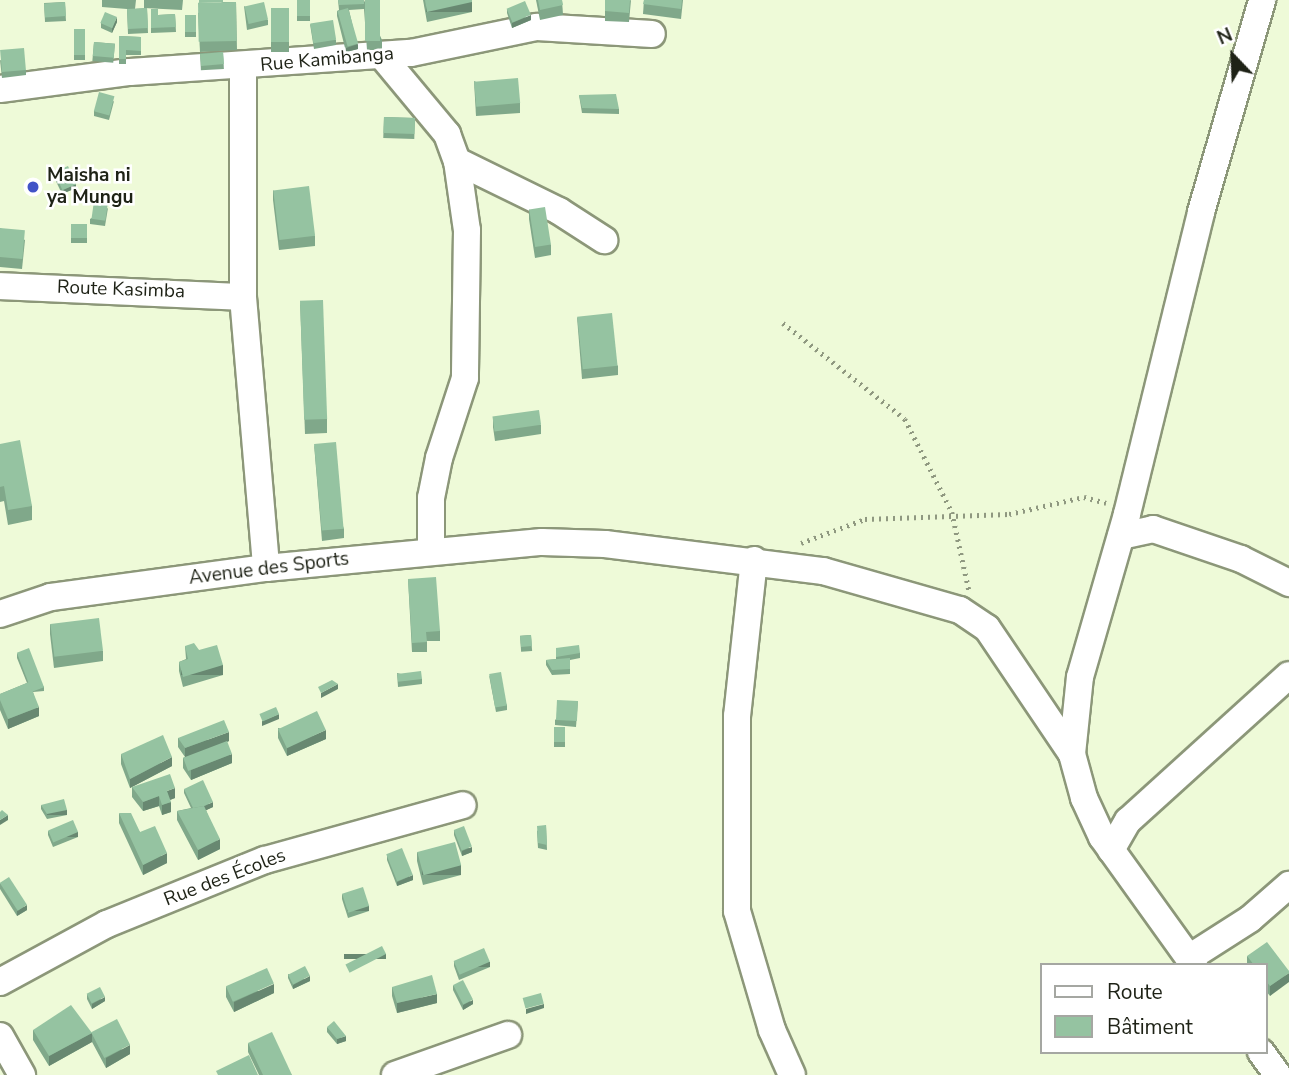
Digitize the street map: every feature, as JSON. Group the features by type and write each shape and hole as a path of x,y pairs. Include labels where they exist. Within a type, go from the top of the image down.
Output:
{"street":[{"path":"1072,754 1080,677 1124,525 1201,212 1262,0"},
{"name":"Rue Kamibanga","path":"0,89 130,72 243,68 382,56 537,27 652,34"},
{"path":"382,56 447,134 457,161 467,230 465,378 439,458 431,498 431,552"},
{"path":"243,68 243,297 266,568"},
{"path":"457,161 559,211 604,240"},
{"name":"Route Kasimba","path":"0,286 243,297"},
{"path":"1124,525 1153,529 1241,559 1289,583"},
{"name":"Avenue des Sports","path":"0,614 51,597 266,568 542,542 754,560 822,571 976,618"},
{"path":"754,560 737,716 737,911 772,1030 792,1075"},
{"path":"976,618 987,628 1072,754 1084,798 1111,850 1192,961 1250,919 1289,885"},
{"path":"1111,850 1128,821 1289,676"},
{"name":"Rue des Écoles","path":"0,982 107,924 265,860 463,805"},
{"path":"396,1075 508,1035"},
{"path":"0,1036 22,1075"},
{"path":"1262,1054 1278,1075"}],"path":[{"path":"783,323 905,419 952,512 976,618"},
{"path":"794,545 865,519 952,512 1009,514 1094,497 1124,525"}],"building":[{"path":"199,0 223,0 223,2 199,3"},
{"path":"297,0 310,0 310,16 297,16"},
{"path":"338,0 364,0 364,4 339,5"},
{"path":"365,0 380,0 380,41 365,41"},
{"path":"425,0 472,0 472,2 427,12"},
{"path":"538,0 562,0 563,5 540,10"},
{"path":"605,0 630,0 629,13 605,11"},
{"path":"644,0 682,0 681,9 643,4"},
{"path":"525,1 531,15 512,23 507,9"},
{"path":"65,2 66,16 45,17 44,3"},
{"path":"236,2 237,41 199,42 198,3"},
{"path":"264,2 268,20 249,24 245,6"},
{"path":"147,8 148,28 128,29 127,9"},
{"path":"271,8 289,8 289,42 271,42"},
{"path":"348,8 358,44 348,47 337,11"},
{"path":"151,9 158,9 158,15 175,14 176,27 151,28"},
{"path":"105,12 117,17 112,28 100,23"},
{"path":"185,15 196,15 196,32 185,32"},
{"path":"333,20 336,40 313,43 310,24"},
{"path":"74,29 85,29 85,55 74,55"},
{"path":"119,36 141,37 141,51 126,50 126,59 119,59"},
{"path":"94,42 115,44 114,58 93,56"},
{"path":"24,48 26,70 2,72 0,50"},
{"path":"223,52 224,64 201,66 200,54"},
{"path":"518,78 520,103 476,107 474,82"},
{"path":"99,92 114,96 109,115 94,111"},
{"path":"616,94 619,109 582,108 579,95"},
{"path":"384,117 415,118 414,134 383,133"},
{"path":"68,166 76,184 62,190 54,172"},
{"path":"309,186 315,236 279,240 273,190"},
{"path":"94,201 108,203 105,221 91,219"},
{"path":"545,207 551,245 535,247 529,210"},
{"path":"71,224 87,224 87,238 71,238"},
{"path":"0,228 25,230 22,259 0,257"},
{"path":"323,300 327,419 304,420 300,301"},
{"path":"612,313 618,366 583,369 577,317"},
{"path":"539,410 541,425 495,431 492,417"},
{"path":"20,440 32,506 8,510 4,486 0,487 0,444"},
{"path":"336,442 344,529 322,531 314,444"},
{"path":"436,577 440,631 426,632 427,642 412,643 408,579"},
{"path":"99,618 103,651 54,657 50,624"},
{"path":"531,635 532,646 521,647 520,636"},
{"path":"194,643 199,650 217,645 223,665 183,677 179,662 188,659 185,646"},
{"path":"579,645 580,653 556,657 556,648"},
{"path":"29,648 44,687 32,692 17,653"},
{"path":"570,658 570,669 552,670 546,660"},
{"path":"421,671 422,679 398,682 397,674"},
{"path":"501,672 507,705 495,708 489,674"},
{"path":"332,680 338,684 321,693 318,687"},
{"path":"29,682 39,707 8,719 0,694"},
{"path":"557,700 578,701 577,721 556,720"},
{"path":"276,707 279,714 263,721 259,714"},
{"path":"317,711 326,730 287,748 278,729"},
{"path":"224,720 229,732 185,748 178,738"},
{"path":"554,727 565,727 565,742 554,742"},
{"path":"163,735 172,757 130,779 121,754"},
{"path":"227,741 232,754 188,771 183,758"},
{"path":"170,774 175,788 167,791 171,802 162,805 159,796 143,802 132,787"},
{"path":"203,780 213,802 193,808 184,789"},
{"path":"64,799 67,810 47,814 41,805"},
{"path":"204,806 220,839 198,850 177,811"},
{"path":"2,810 8,815 0,820 0,812"},
{"path":"119,813 131,813 140,832 155,826 167,853 143,865"},
{"path":"73,820 78,832 53,843 48,831"},
{"path":"546,825 547,845 538,843 537,826"},
{"path":"464,826 472,847 462,850 454,830"},
{"path":"455,842 461,865 424,875 417,852"},
{"path":"402,848 413,875 397,881 386,854"},
{"path":"9,877 27,905 18,911 0,883"},
{"path":"363,887 369,906 348,913 342,894"},
{"path":"1267,942 1289,973 1270,986 1268,963 1252,963 1247,956"},
{"path":"382,946 386,954 350,973 345,965"},
{"path":"484,948 490,962 459,975 454,961"},
{"path":"305,966 310,976 293,984 288,975"},
{"path":"267,968 274,984 233,1002 226,986"},
{"path":"432,975 437,994 397,1003 392,987"},
{"path":"463,980 473,1000 463,1005 453,985"},
{"path":"100,987 105,997 92,1004 87,994"},
{"path":"541,993 544,1004 525,1009 523,998"},
{"path":"71,1005 92,1033 49,1056 33,1030"},
{"path":"117,1019 130,1045 104,1058 91,1032"},
{"path":"334,1021 346,1036 337,1039 327,1027"},
{"path":"272,1032 292,1075 263,1075 248,1043"},
{"path":"249,1055 258,1075 218,1075 216,1071"}],"place":[{"name":"Maisha ni ya Mungu","path":"33,187"}]}
